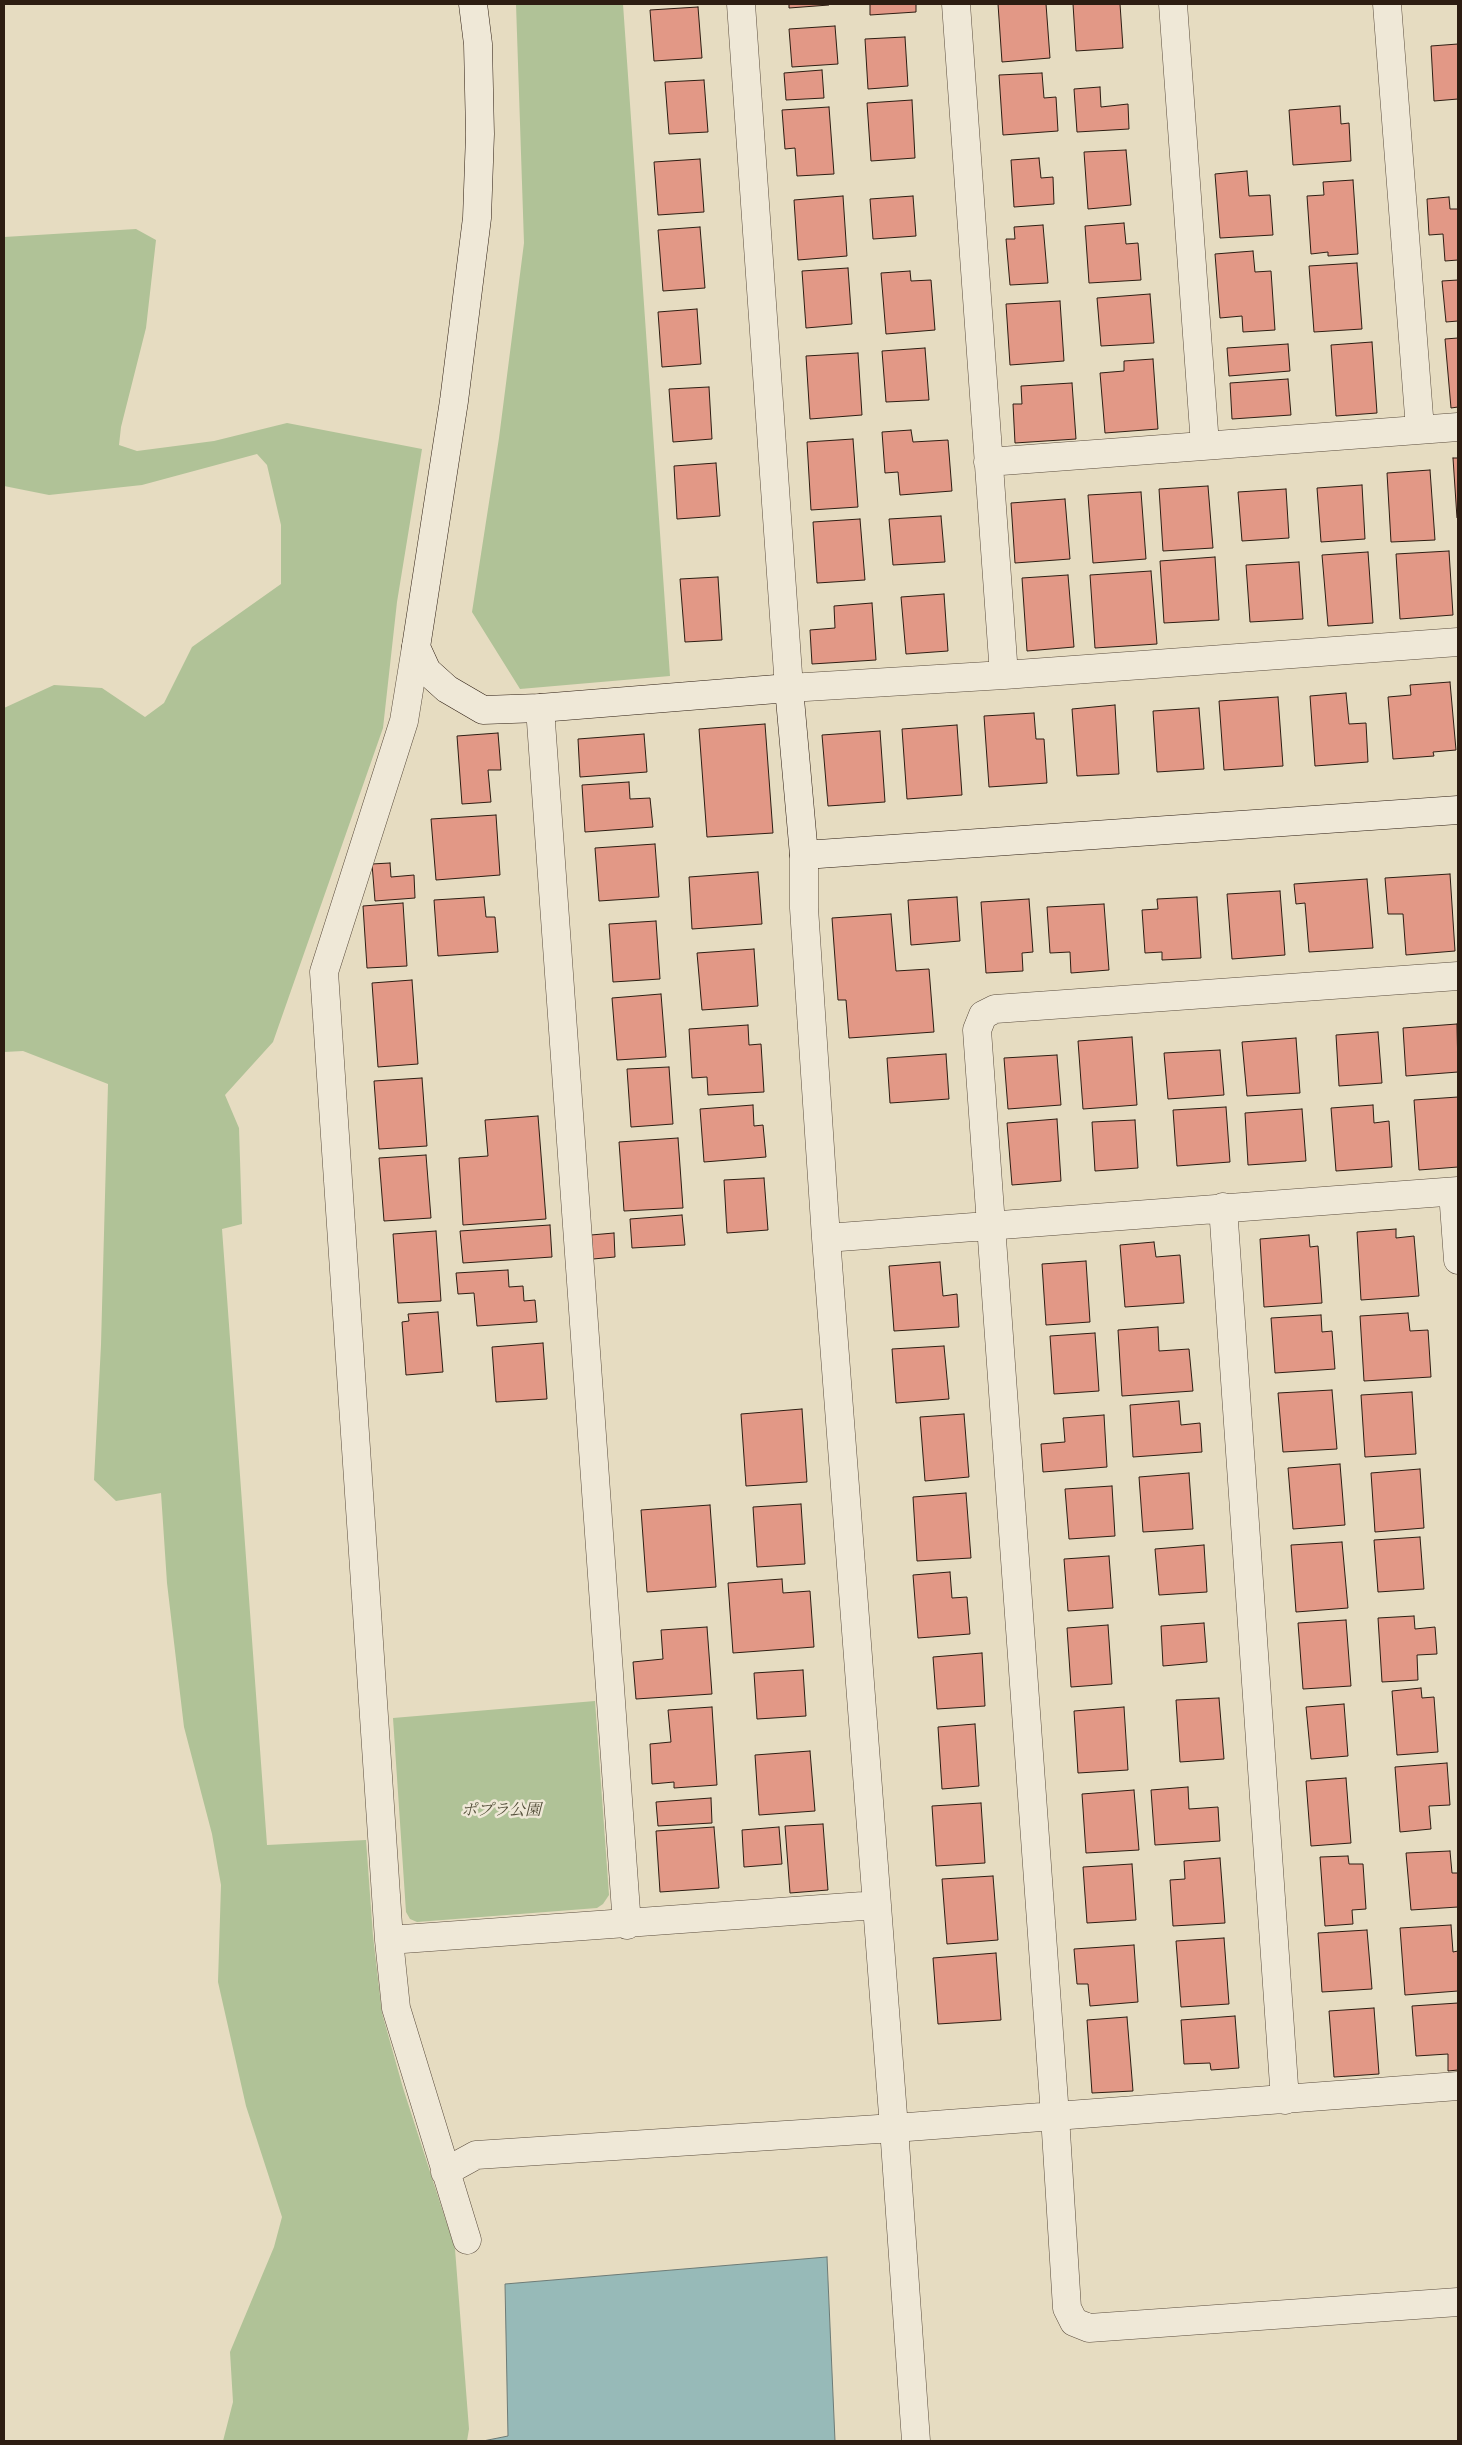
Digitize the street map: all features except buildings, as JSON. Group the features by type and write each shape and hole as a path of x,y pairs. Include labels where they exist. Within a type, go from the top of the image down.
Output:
{"street":[{"path":"467,2240 396,2008 388,1940 324,972 404,721 454,401 477,218 479,80 478,44 473,4"},
{"path":"742,4 790,688 804,855 804,908 826,1238 916,2441"},
{"path":"956,4 1004,675"},
{"path":"1173,4 1206,445"},
{"path":"1387,4 1420,430"},
{"path":"988,462 1458,427"},
{"path":"416,647 427,671 447,689 484,710 540,708 790,688 1004,675 1458,642"},
{"path":"540,708 626,1924"},
{"path":"804,855 1458,810"},
{"path":"1458,976 1004,1008 988,1011 979,1019 977,1030 1055,2116 1066,2302 1070,2317 1084,2327 1458,2302"},
{"path":"826,1238 1456,1191 1458,1260"},
{"path":"1223,1207 1285,2100"},
{"path":"388,1940 877,1905"},
{"path":"445,2172 476,2155 894,2128 1458,2086"}],"green space":[{"path":"516,4 623,4 670,676 520,689 472,612 499,438 524,243"},
{"path":"136,229 156,240 146,328 121,427 119,445 137,451 214,441 287,423 422,449 397,602 383,728 273,1042 225,1095 239,1128 242,1224 222,1229 267,1845 366,1840 373,1936 382,2013 403,2088 455,2249 469,2429 467,2441 223,2441 233,2402 230,2352 274,2247 282,2217 246,2106 218,1982 221,1885 212,1834 184,1727 167,1583 161,1493 116,1501 94,1480 101,1345 108,1084 23,1051 4,1052 4,708 54,685 102,688 145,717 164,703 192,647 281,584 281,525 267,465 257,454 142,485 49,495 4,486 4,237"},
{"name":"ポプラ公園","path":"595,1701 609,1895 603,1904 597,1908 417,1922 410,1919 406,1912 393,1718"}],"water":[{"path":"827,2257 835,2441 483,2441 508,2436 505,2284"}]}
